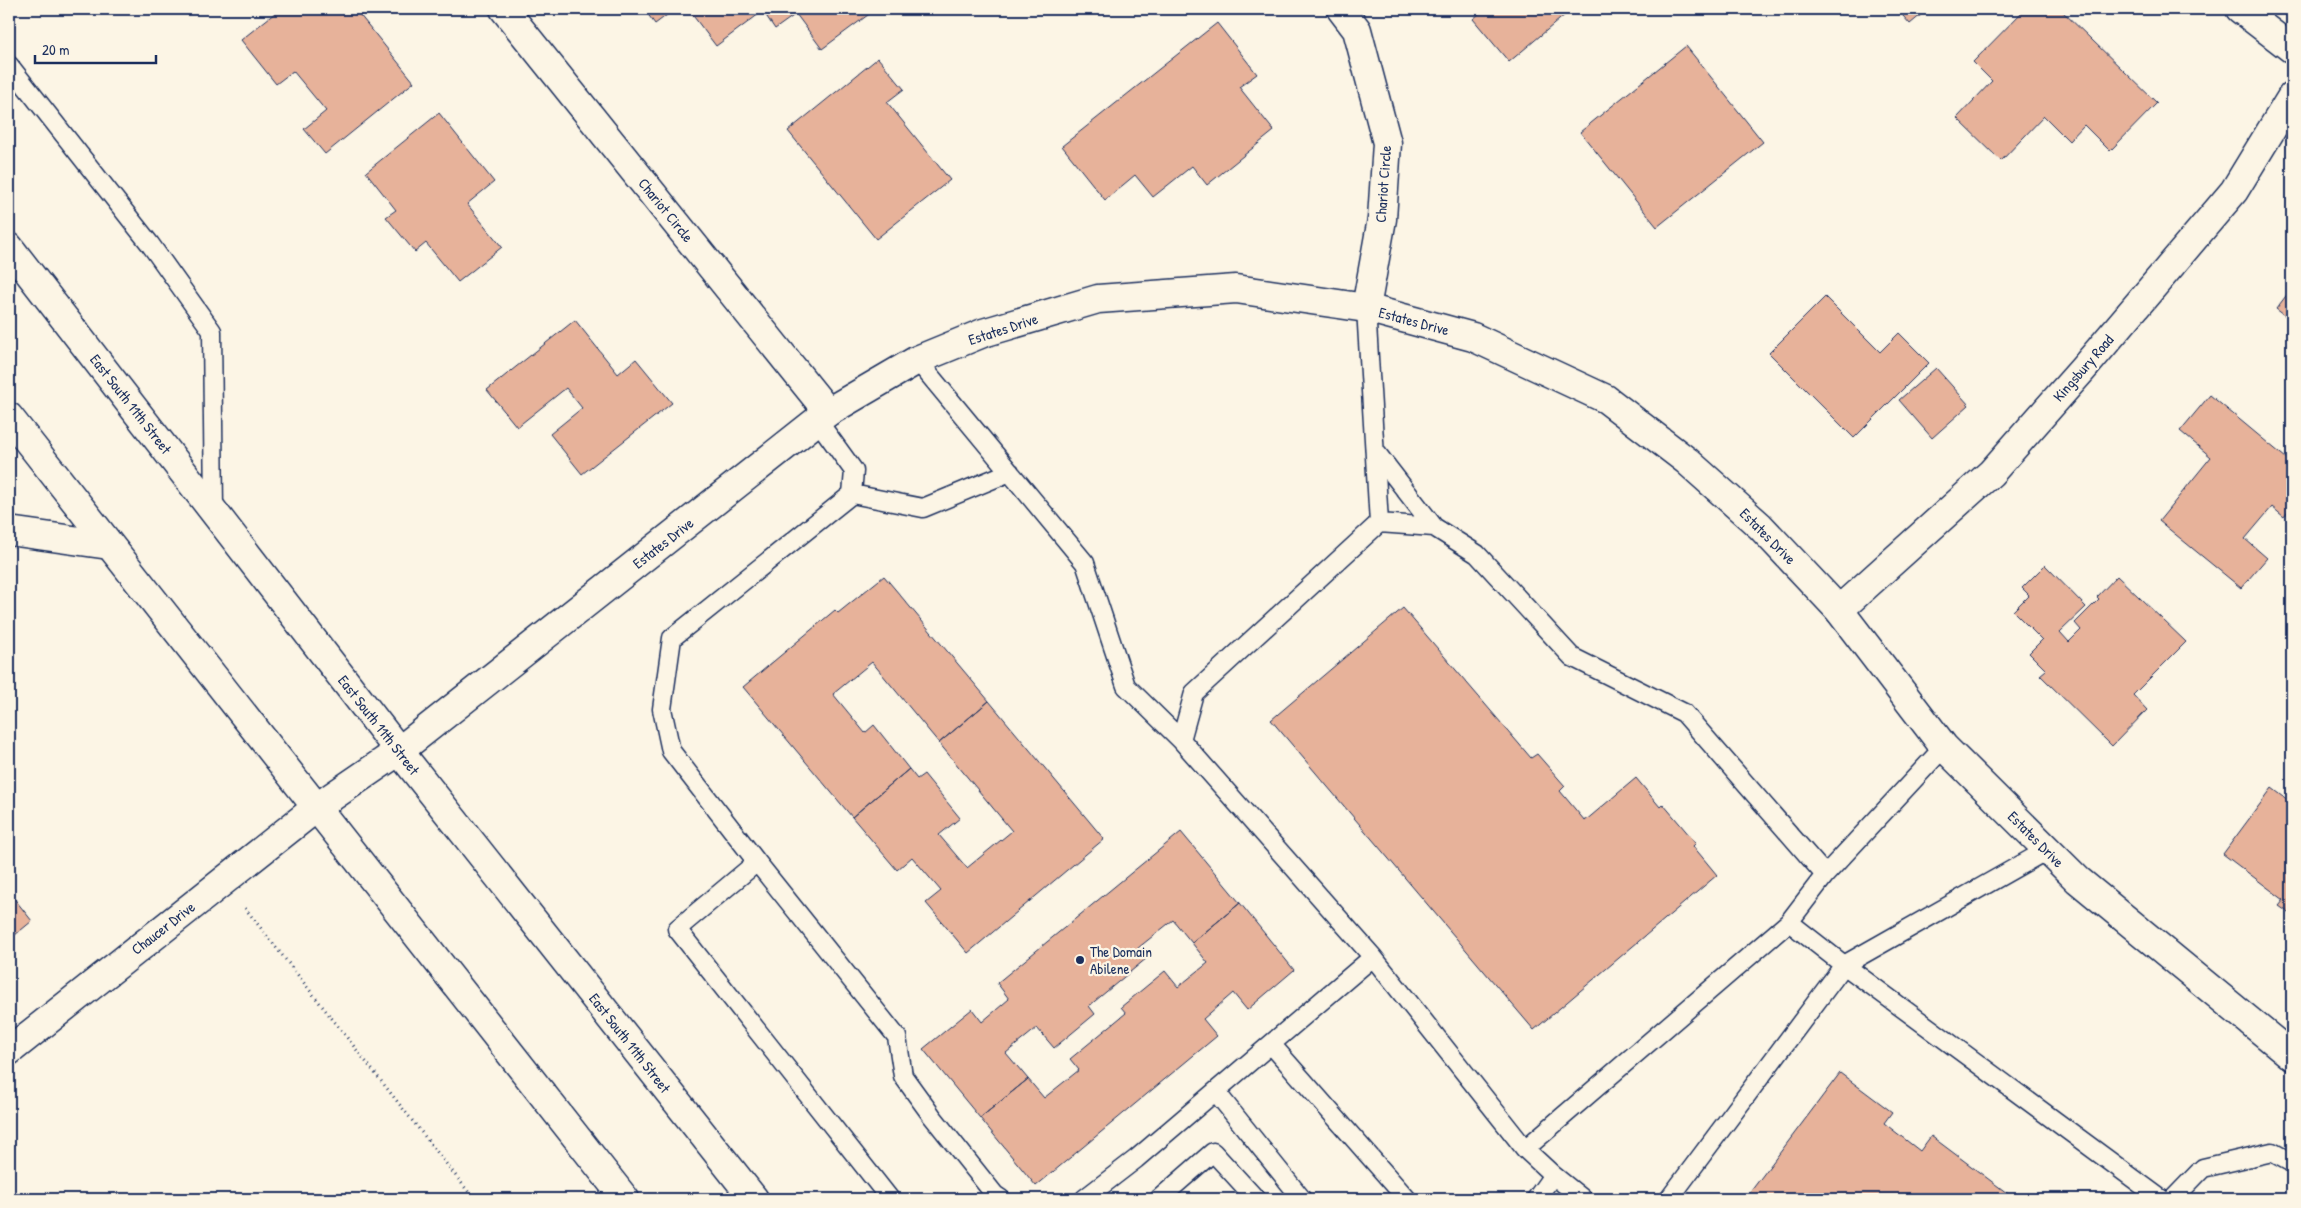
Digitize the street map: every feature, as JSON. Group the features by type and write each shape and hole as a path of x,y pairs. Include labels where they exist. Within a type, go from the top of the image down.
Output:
{"street":[{"name":"Chariot Circle","path":"504,9 822,416"},
{"name":"Chariot Circle","path":"1341,9 1357,30 1387,143 1382,219 1366,308"},
{"path":"2240,9 2292,49"},
{"name":"Kingsbury Road","path":"1839,610 1991,473 2083,369 2234,191 2292,96"},
{"name":"East South 11th Street","path":"9,247 399,751 754,1199"},
{"name":"Estates Drive","path":"317,807 399,751 822,416 917,360 983,334 1098,298 1236,289 1366,308 1473,337 1606,399 1687,461 1760,526 1839,610 1944,747 2078,880 2292,1056"},
{"path":"9,417 625,1199"},
{"path":"9,531 109,545"},
{"name":"Chaucer Drive","path":"9,1051 317,807"}],"lane":[{"path":"9,65 150,244 212,331 214,510"},
{"path":"1366,308 1379,523"},
{"path":"917,360 1085,563 1126,686 1181,740 1373,957 1525,1148 1553,1175 1583,1199"},
{"path":"822,416 854,471 852,494 672,638 662,709 671,751 897,1037 904,1076 932,1116 995,1195 1001,1199"},
{"path":"1375,451 1434,526 1477,554 1572,658 1684,713 1825,875"},
{"path":"852,494 923,508 1010,472"},
{"path":"1181,740 1194,693 1379,523 1434,526"},
{"path":"1525,1148 1789,922 1825,875 1944,747"},
{"path":"1669,1199 1844,965 2047,850"},
{"path":"757,862 677,929 890,1199"},
{"path":"1789,922 1844,965 2161,1199"},
{"path":"1084,1199 1136,1159 1373,957"},
{"path":"1271,1044 1407,1199"},
{"path":"1216,1092 1302,1199"},
{"path":"1159,1199 1213,1152 1256,1199"},
{"path":"2173,1199 2203,1168 2272,1152 2292,1163"},
{"path":"1536,1199 1553,1175"}],"path":[{"path":"223,880 474,1199"}],"building":[{"path":"280,9 355,9 414,82 325,154 304,129 326,111 293,71 276,84 241,40"},
{"path":"644,9 675,9 655,24"},
{"path":"688,9 876,9 822,49 796,14 775,29 763,11 716,46"},
{"path":"1485,9 1572,9 1509,62 1473,19"},
{"path":"1897,9 1928,9 1910,24"},
{"path":"2025,9 2060,9 2157,103 2110,151 2084,125 2069,141 2044,116 2001,161 1957,118 1992,81 1973,62"},
{"path":"1217,23 1257,74 1239,87 1274,131 1207,185 1192,166 1153,197 1135,175 1105,200 1062,146"},
{"path":"1686,46 1763,142 1657,227 1580,132"},
{"path":"878,58 904,89 887,102 950,180 876,239 788,131"},
{"path":"439,113 494,182 467,204 502,247 458,282 426,243 415,252 386,217 396,210 366,172"},
{"path":"2292,288 2292,321 2276,309"},
{"path":"1825,297 1880,352 1899,333 1929,363 1854,438 1769,353"},
{"path":"575,320 618,374 636,359 672,403 582,474 550,434 582,408 566,388 517,427 487,390"},
{"path":"1936,368 1969,405 1932,438 1899,400"},
{"path":"2210,395 2292,463 2292,507 2284,517 2272,507 2245,539 2267,558 2241,588 2159,521 2211,457 2180,431"},
{"path":"2045,565 2086,607 2060,632 2069,642 2081,630 2075,623 2099,599 2097,597 2117,576 2186,642 2133,695 2147,710 2112,746 2040,675 2046,670 2029,653 2042,640 2013,611 2029,595 2022,588"},
{"path":"884,576 989,701 939,743 872,662 833,694 865,733 874,725 909,769 852,817 743,687 835,610 838,613"},
{"path":"1403,608 1531,758 1537,754 1565,786 1560,791 1585,821 1636,778 1660,807 1663,804 1696,843 1693,846 1717,875 1534,1030 1271,720"},
{"path":"989,701 1104,839 968,953 926,903 941,891 912,857 897,870 852,817 909,769 917,779 924,774 960,818 939,835 967,868 1012,831 939,743"},
{"path":"2272,788 2292,803 2292,915 2279,906 2284,900 2223,854"},
{"path":"1181,832 1240,903 1192,943 1173,920 1138,948 1147,958 1089,1006 1095,1014 1054,1048 1037,1028 1006,1053 1028,1079 980,1118 923,1049 972,1009 982,1022 1009,999 997,983"},
{"path":"9,892 32,921 9,940"},
{"path":"1240,903 1294,970 1247,1010 1233,993 1203,1019 1217,1036 1036,1186 980,1118 1028,1079 1044,1098 1079,1070 1070,1059 1126,1013 1121,1007 1165,971 1178,987 1208,963 1192,943"},
{"path":"1840,1073 1892,1112 1884,1123 1920,1151 1931,1136 2015,1199 1745,1199"}],"place":[{"name":"The Domain Abilene","path":"1080,960"}]}
